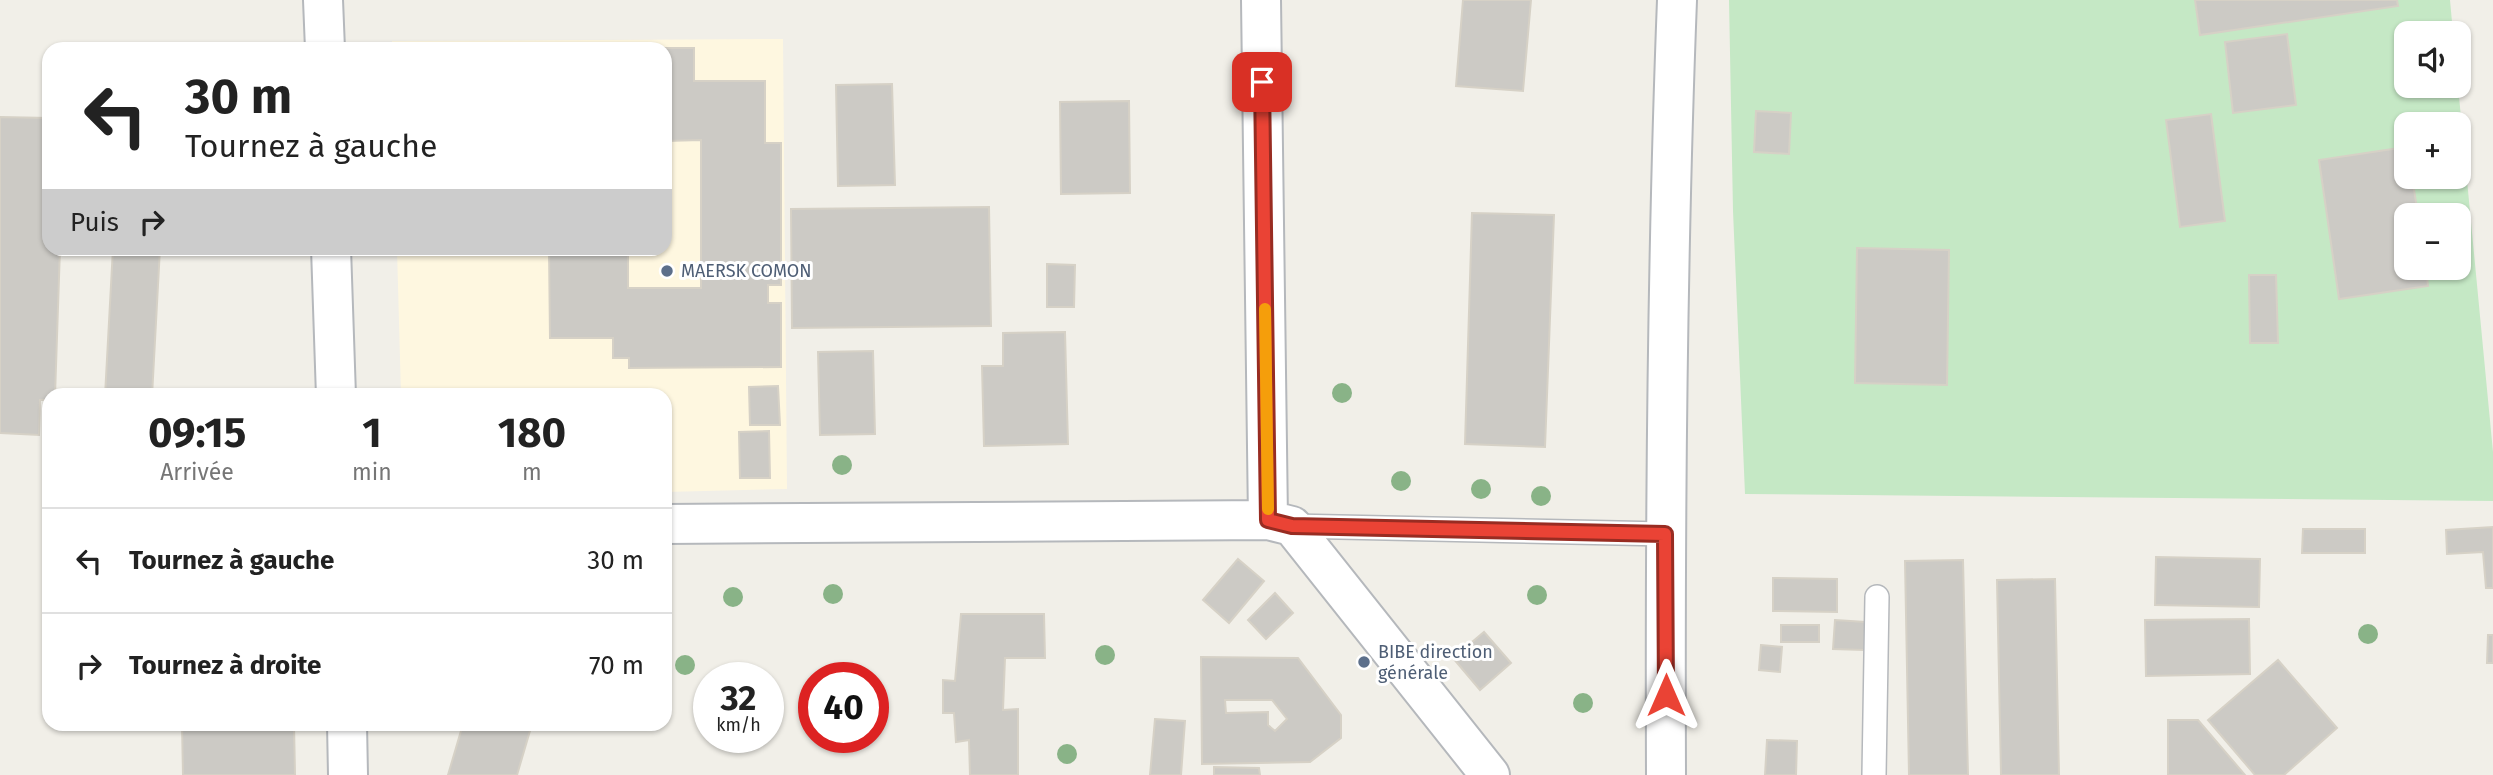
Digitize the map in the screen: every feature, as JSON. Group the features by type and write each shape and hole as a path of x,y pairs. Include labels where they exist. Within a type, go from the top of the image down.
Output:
{"street":[{"path":"323,0 325,42"},
{"path":"1261,0 1280,523 1490,775"},
{"path":"1666,775 1665,534 1669,217 1677,0"},
{"path":"331,256 336,388"},
{"path":"672,524 1280,523"},
{"path":"346,731 348,775"}],"lane":[{"path":"1280,523 1665,534"},
{"path":"1874,775 1877,597"}],"shaded area":[{"path":"783,39 787,489 672,492 672,388 401,388 397,256 672,256 672,42 392,41"}],"green space":[{"path":"1729,0 2450,0 2452,21 2394,21 2394,98 2459,98 2460,112 2394,112 2394,189 2468,189 2469,203 2394,203 2394,280 2471,280 2471,222 2493,452 2493,501 1745,494 1733,211"}],"building":[{"path":"1463,0 1531,0 1523,91 1456,86"},
{"path":"2195,0 2397,0 2398,6 2200,35"},
{"path":"2287,34 2296,105 2233,113 2225,42"},
{"path":"672,48 694,48 694,81 765,81 765,143 781,143 781,285 768,285 768,303 781,303 781,367 629,368 629,358 613,358 613,338 550,338 549,256 672,256"},
{"path":"892,84 895,185 838,186 836,85"},
{"path":"1129,101 1130,193 1061,194 1060,102"},
{"path":"1756,111 1791,113 1789,154 1754,152"},
{"path":"2211,114 2225,221 2180,227 2166,120"},
{"path":"0,117 42,118 42,256 60,256 55,388 42,388 39,435 0,433"},
{"path":"701,140 701,288 628,288 628,256 672,256 672,141"},
{"path":"2394,149 2394,189 2414,189 2416,203 2394,203 2394,280 2427,280 2428,286 2339,299 2319,160"},
{"path":"989,207 991,326 792,328 791,209"},
{"path":"1472,213 1554,215 1545,447 1465,444"},
{"path":"1857,248 1949,250 1947,385 1855,383"},
{"path":"113,256 160,256 152,388 105,388"},
{"path":"1047,264 1075,265 1074,307 1047,307"},
{"path":"2249,275 2276,275 2278,343 2250,343"},
{"path":"1065,332 1068,444 984,446 982,366 1003,366 1003,333"},
{"path":"873,351 875,434 820,435 818,352"},
{"path":"778,386 780,425 750,425 749,387"},
{"path":"769,431 770,478 740,478 739,432"},
{"path":"2493,527 2493,588 2486,588 2483,552 2447,554 2446,530"},
{"path":"2303,529 2365,529 2365,553 2302,553"},
{"path":"2156,557 2260,559 2259,607 2155,605"},
{"path":"1238,559 1264,581 1229,623 1203,600"},
{"path":"1963,560 1968,775 1909,775 1905,561"},
{"path":"1773,578 1837,579 1837,612 1773,611"},
{"path":"2055,579 2059,775 2001,775 1997,580"},
{"path":"1275,593 1293,613 1266,639 1248,620"},
{"path":"961,614 1044,614 1045,658 1005,658 1003,710 1018,709 1018,775 970,775 969,740 956,742 954,713 943,713 943,680 955,681"},
{"path":"2249,619 2250,674 2146,676 2145,620"},
{"path":"1835,620 1865,622 1864,650 1833,649"},
{"path":"1781,625 1819,625 1819,642 1781,642"},
{"path":"1484,632 1511,663 1480,690 1453,658"},
{"path":"2488,635 2493,635 2493,663 2487,663"},
{"path":"1761,645 1782,647 1780,672 1759,670"},
{"path":"1201,657 1298,658 1341,715 1341,738 1310,762 1202,764","holes":["1225,700 1272,700 1287,719 1275,731 1268,725 1268,712 1226,713"]},
{"path":"2278,660 2337,728 2284,775 2255,775 2208,720"},
{"path":"1155,719 1185,721 1181,775 1150,775"},
{"path":"2168,720 2198,720 2245,775 2168,775"},
{"path":"182,731 294,731 295,775 183,775"},
{"path":"461,731 530,731 517,775 448,775"},
{"path":"1767,740 1797,741 1796,775 1765,775"},
{"path":"1214,767 1259,768 1260,775 1214,775"}],"slow traffic":[{"path":"1265,309 1268,509"}],"place":[{"name":"MAERSK COMON","path":"667,271"},
{"name":"BIBE direction générale","path":"1364,662"}],"route":[{"path":"1262,82 1268,520 1292,526 1665,534 1666,695"}]}
